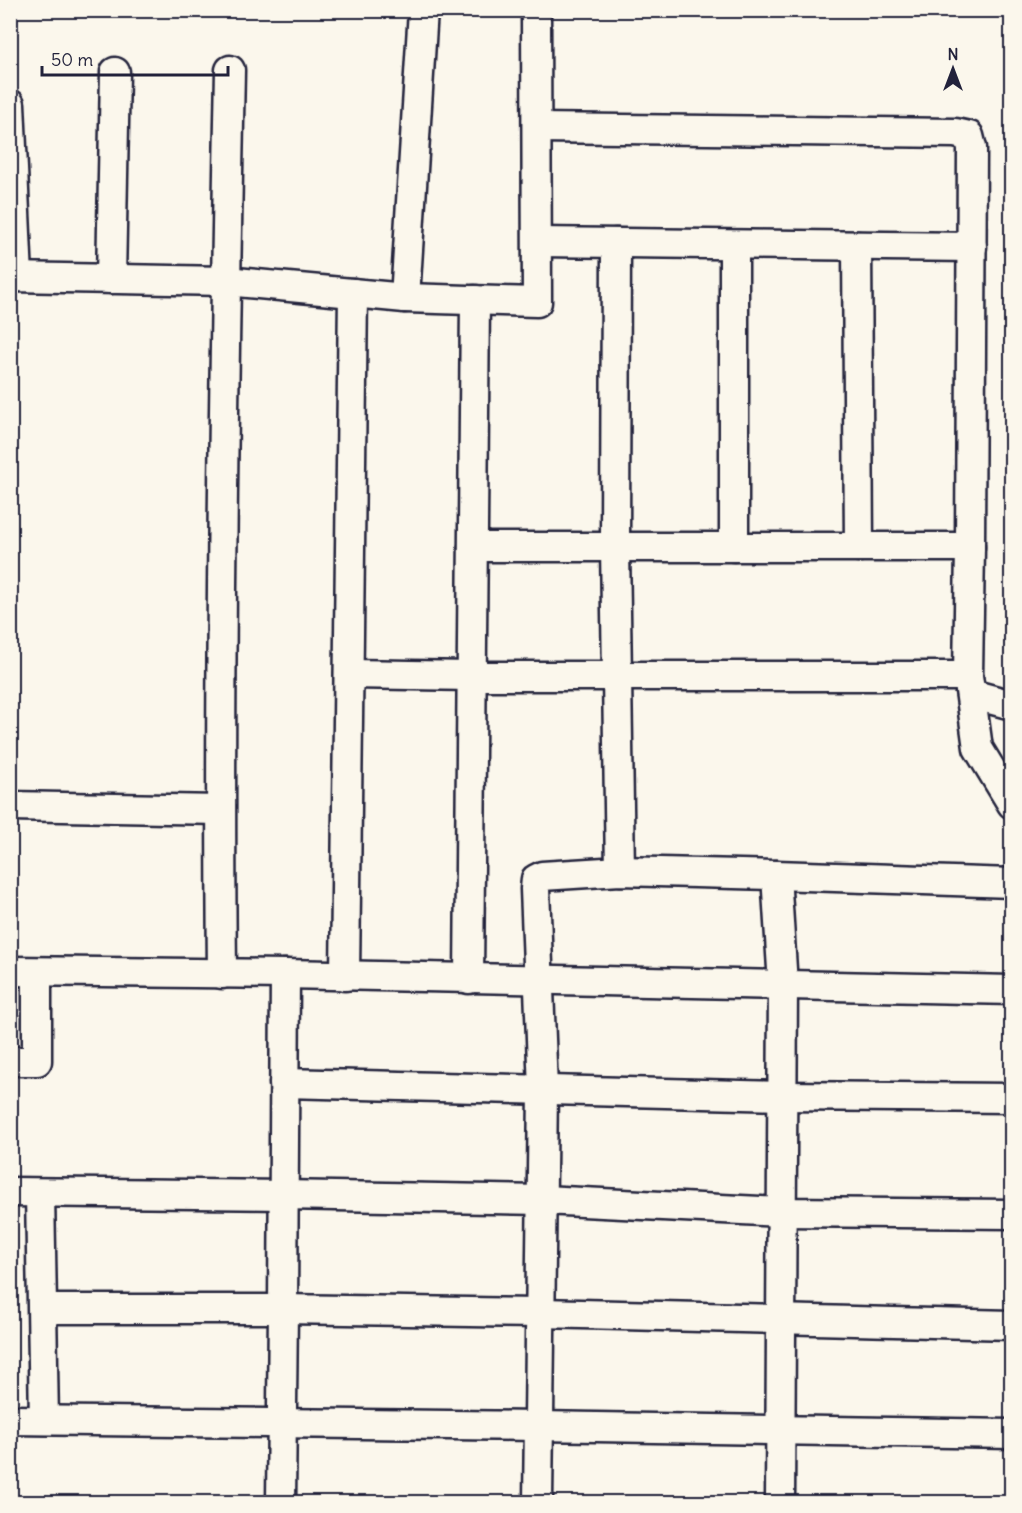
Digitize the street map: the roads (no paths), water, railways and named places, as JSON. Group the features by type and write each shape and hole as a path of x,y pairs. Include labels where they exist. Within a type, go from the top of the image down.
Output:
{"street":[{"path":"405,298 423,10"},
{"path":"11,113 14,277 225,281 405,298 537,302 536,10"},
{"path":"222,974 220,810 225,281 230,70"},
{"path":"111,279 115,72"},
{"path":"537,128 955,133 969,136 972,148 969,685 978,748 1011,804"},
{"path":"538,242 972,247"},
{"path":"616,243 615,547 620,871"},
{"path":"734,245 734,547"},
{"path":"857,246 858,548"},
{"path":"345,976 353,293"},
{"path":"469,979 475,300"},
{"path":"473,547 970,548"},
{"path":"349,674 618,676 969,685 1011,705"},
{"path":"10,806 220,810"},
{"path":"538,1503 543,1089 536,879 542,876 620,871 1011,883"},
{"path":"776,875 783,985 780,1503"},
{"path":"10,1061 37,1061 24,971 285,974 1011,990"},
{"path":"280,1503 285,974"},
{"path":"284,1083 782,1096 1011,1098"},
{"path":"10,1192 543,1200 782,1212 1011,1214"},
{"path":"40,1193 44,1420"},
{"path":"42,1309 283,1309 541,1313 1011,1325"},
{"path":"10,1420 1011,1434"}]}
